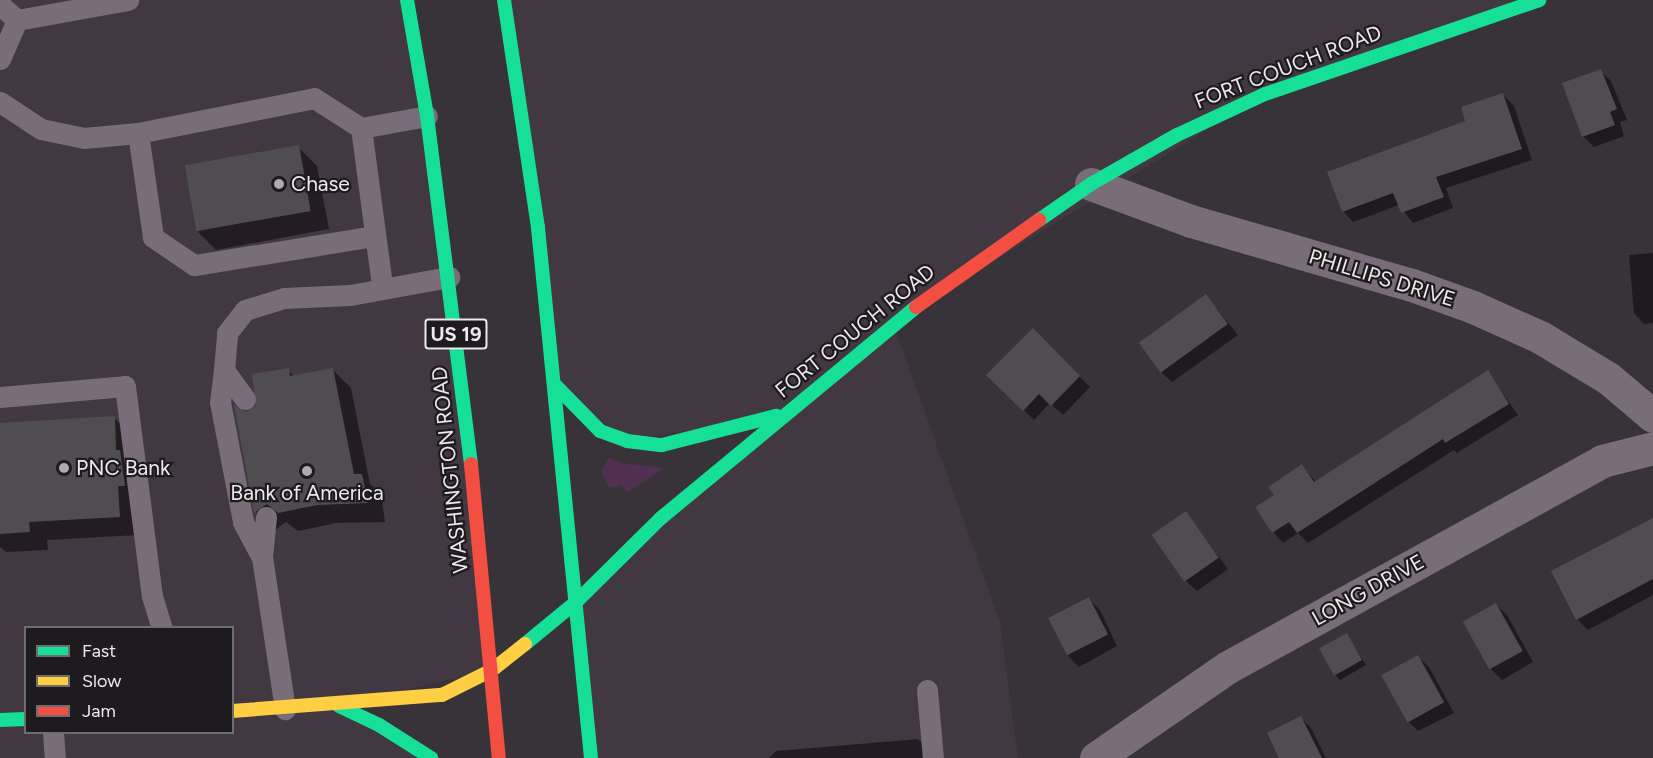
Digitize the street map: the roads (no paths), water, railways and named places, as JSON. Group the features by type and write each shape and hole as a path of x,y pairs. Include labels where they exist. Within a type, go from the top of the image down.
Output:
{"street":[{"name":"WASHINGTON ROAD","path":"407,0 427,116 449,278 492,670 499,758"},
{"path":"504,0 538,228 556,386 591,758"},
{"name":"FORT COUCH ROAD","path":"234,711 338,706 442,695 492,670 575,603 661,518 893,323 1091,184 1177,135 1265,94 1539,0"},
{"name":"PHILLIPS DRIVE","path":"1091,184 1191,221 1412,285 1473,307 1540,337 1598,372 1653,416"},
{"path":"556,386 600,431 627,441 662,445 784,414"},
{"name":"LONG DRIVE","path":"1096,758 1228,668 1602,461 1653,448"},
{"path":"338,706 379,725 431,758"},
{"path":"0,720 24,719"}],"lane":[{"path":"17,20 128,0"},
{"path":"0,5 17,20"},
{"path":"0,59 17,20"},
{"path":"0,102 41,129 84,138 138,133 314,98 361,128 427,116"},
{"path":"361,128 382,286"},
{"path":"138,133 153,237 194,265 374,236"},
{"path":"262,557 243,522 220,402 227,333 245,310 284,298 350,295 382,286 449,278"},
{"path":"224,370 245,399"},
{"path":"0,397 125,386 152,596 162,626"},
{"path":"266,517 262,557 285,709"},
{"path":"927,690 933,758"},
{"path":"53,734 55,758"}],"place":[{"name":"Chase","path":"279,184"},
{"name":"PNC Bank","path":"64,468"},
{"name":"Bank of America","path":"307,471"}]}
